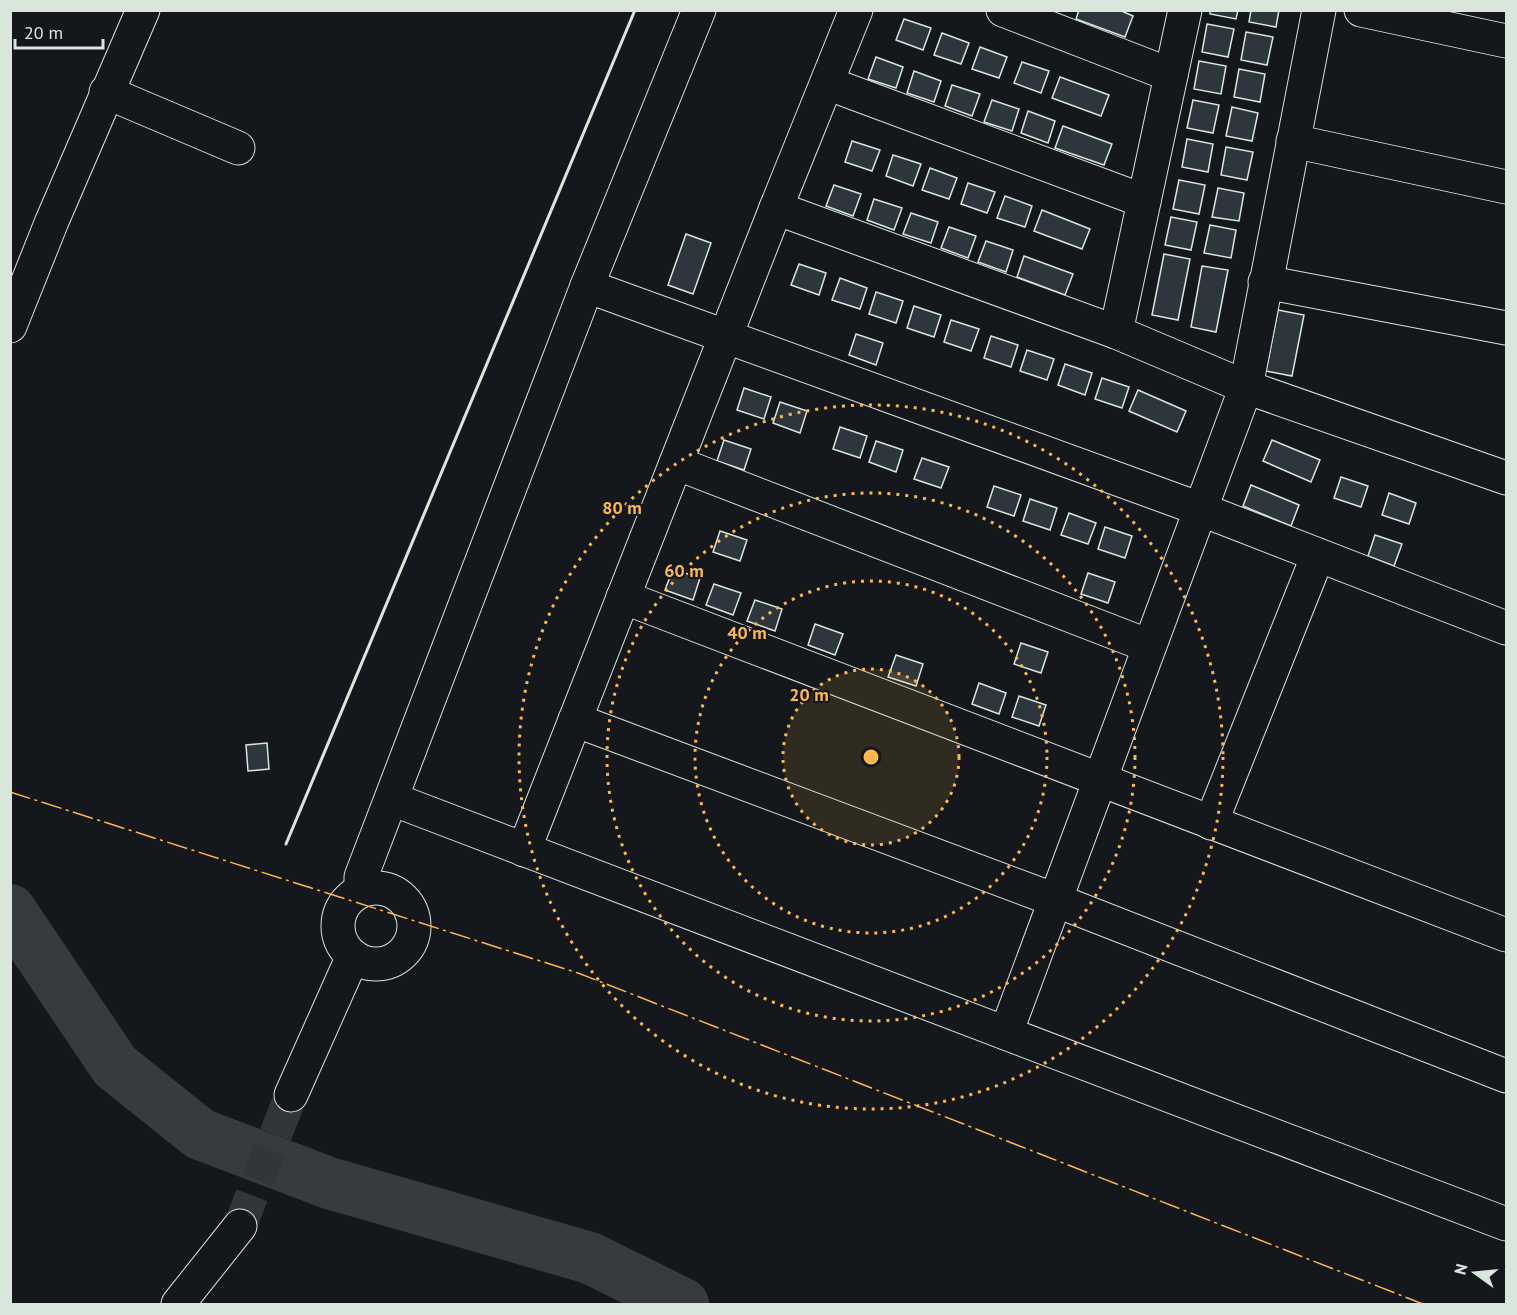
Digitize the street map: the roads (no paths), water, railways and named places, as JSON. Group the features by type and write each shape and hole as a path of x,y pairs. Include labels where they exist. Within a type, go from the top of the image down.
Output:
{"street":[{"path":"10,326 106,92 143,10"},
{"path":"361,891 361,877 587,286 699,10"},
{"path":"524,849 856,10"},
{"path":"1004,10 1171,75"},
{"path":"1116,332 1185,10"},
{"path":"1006,1033 1246,387 1319,10"},
{"path":"1361,10 1506,40"},
{"path":"827,83 1144,201"},
{"path":"106,92 238,147"},
{"path":"1293,141 1506,187"},
{"path":"776,208 1116,332 1246,387 1506,478"},
{"path":"1265,282 1506,328"},
{"path":"587,286 1200,509 1506,628"},
{"path":"676,463 1149,646"},
{"path":"1211,823 1318,555"},
{"path":"623,597 1506,935"},
{"path":"575,720 1055,900 1506,1076"},
{"path":"392,799 1506,1224"},
{"path":"369,887 389,889 406,900 414,918 413,939 401,955 383,963 363,962 353,956 346,951 338,933 340,913 351,896 369,887"},
{"path":"291,1095 353,956"},
{"path":"177,1305 240,1226"}],"waterway":[{"path":"10,910 115,1066 200,1134 329,1183 590,1258 683,1304"}],"tunnel":[{"path":"240,1226 291,1095"}]}
